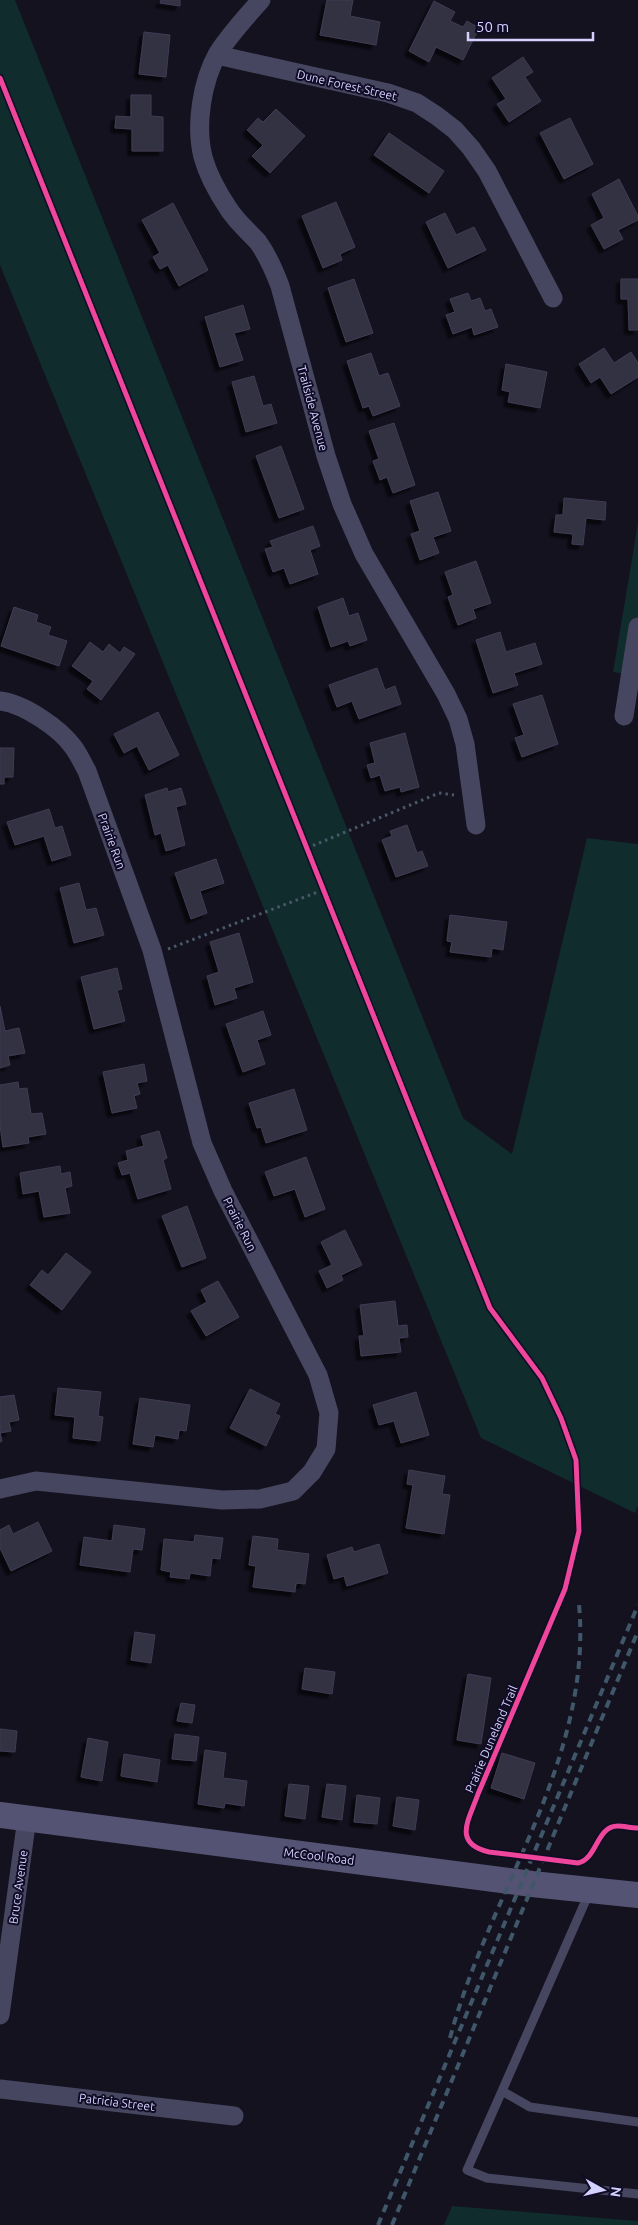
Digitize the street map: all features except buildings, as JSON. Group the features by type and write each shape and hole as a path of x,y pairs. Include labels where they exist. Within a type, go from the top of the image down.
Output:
{"street":[{"name":"Trailside Avenue","path":"261,0 217,55 201,104 200,129 203,156 215,186 229,210 258,243 271,263 280,286 326,456 342,504 364,554 446,694 458,719 465,744 476,825"},
{"name":"Dune Forest Street","path":"217,55 388,93 417,103 437,116 455,130 471,148 487,171 553,298"},
{"path":"624,716 638,627"},
{"name":"Prairie Run","path":"0,701 9,702 33,714 53,728 73,746 87,771 153,955 202,1143 223,1191 318,1376 329,1413 326,1449 312,1472 293,1491 260,1498 222,1500 36,1481 0,1489"},
{"name":"McCool Road","path":"0,1815 638,1895"},
{"name":"Bruce Avenue","path":"0,2014 27,1818"},
{"name":"Patricia Street","path":"0,2089 234,2116"}],"lane":[{"path":"590,1890 467,2170 487,2178 638,2194"},
{"path":"502,2091 530,2107 638,2122"}],"path":[{"path":"307,848 439,793 472,798"},
{"path":"303,838 310,856"},
{"path":"320,881 327,899"},
{"path":"153,955 324,890"}],"green space":[{"path":"0,0 15,0 463,1118 512,1154 587,838 638,844 638,1506 635,1513 481,1438 0,265"},
{"path":"638,523 638,676 613,672"},
{"path":"452,2206 638,2221 638,2225 444,2225"}],"railway":[{"path":"450,2038 467,1984 555,1772 570,1717 579,1662 579,1604"},
{"path":"378,2225 638,1605"},
{"path":"392,2225 638,1631"}],"cycle path":[{"name":"Prairie Duneland Trail","path":"0,78 490,1308 542,1378 561,1418 576,1460 579,1531 565,1589 478,1794 468,1821 467,1837 470,1843 489,1852 578,1863 590,1855 601,1836 611,1827 638,1828"}]}
